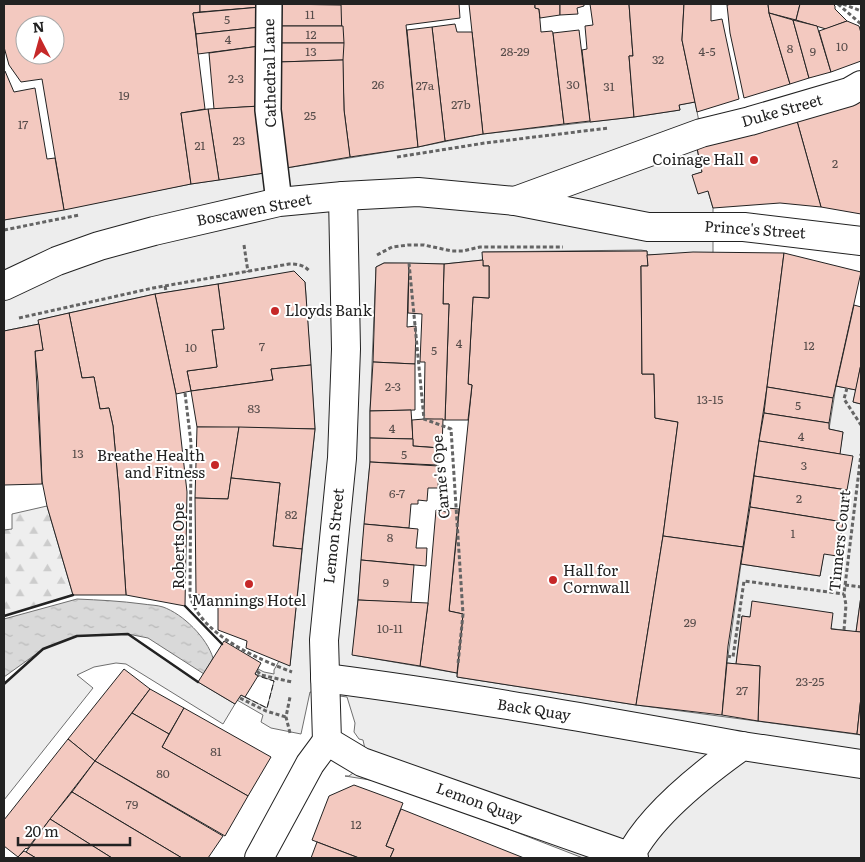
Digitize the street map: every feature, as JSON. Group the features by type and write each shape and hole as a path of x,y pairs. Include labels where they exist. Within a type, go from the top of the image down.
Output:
{"street":[{"name":"Cathedral Lane","path":"269,4 268,110 279,202"},
{"name":"Duke Street","path":"702,133 840,95 861,85"},
{"name":"Boscawen Street","path":"515,202 702,133"},
{"name":"Boscawen Street","path":"4,286 57,261 99,246 154,231 279,202 343,196 418,192 515,202 648,227"},
{"name":"Lemon Street","path":"327,742 324,640 342,458 346,349 343,196"},
{"name":"Prince's Street","path":"648,227 744,227 812,234 861,242"},
{"name":"Back Quay","path":"325,678 562,714 742,746 861,764"},
{"name":"Lemon Quay","path":"327,742 362,762 631,858"},
{"path":"259,858 310,764 327,742"},
{"path":"631,858 646,830 709,770 742,746"}],"path":[{"path":"838,4 861,24"},
{"path":"843,4 861,11"},
{"path":"389,158 485,143 618,128"},
{"path":"4,230 86,214"},
{"path":"371,258 392,247 408,245 424,245 452,251 480,248 567,247"},
{"name":"Carne's Ope","path":"409,263 424,419 451,429 463,614 458,668"},
{"path":"12,320 165,286 289,264 298,264 308,269 314,277"},
{"path":"165,286 166,291"},
{"path":"847,388 844,399 861,425"},
{"name":"Roberts Ope","path":"184,394 191,443 191,602 199,615 214,631 264,660 294,672"},
{"name":"Tinners Court","path":"844,630 846,605 844,594 861,454"},
{"path":"727,656 733,656 744,581 844,594"},
{"path":"845,585 861,587"},
{"path":"240,698 266,711 286,717 295,664"},
{"path":"257,671 261,674 293,682"}],"green space":[{"path":"47,506 73,595 4,616 4,530 12,529 12,514"}],"shaded area":[{"path":"695,102 704,146 697,149 702,172 693,175 708,191 713,208 713,253 647,255 647,251 641,250 483,252 483,260 444,264 384,263 376,267 370,411 370,462 353,655 457,673 457,677 636,705 861,735 861,858 583,858 389,783 345,776 349,776 357,770 365,749 363,740 359,739 354,732 355,723 347,697 310,692 301,734 271,728 261,722 263,715 237,700 241,695 267,708 274,681 255,674 258,669 274,674 279,661 290,665 315,429 305,282 294,272 155,294 39,320 39,324 4,331 4,220 191,184 418,147 483,134 680,110 679,105"},
{"path":"836,386 856,390 853,402 861,404 861,596 856,632 742,616 736,664 727,663 741,564 820,576 843,432 829,429"},
{"path":"128,634 198,682 235,704 223,724 126,664 116,663 94,667 77,675 93,688 4,800 4,684 43,649 77,636"}],"water":[{"path":"77,599 156,605 171,610 200,635 213,658 204,674 148,638 128,634 77,636 43,649 4,677 4,619"}],"building":[{"path":"4,4 200,4 200,12 193,13 205,109 181,113 191,184 64,210 42,79 21,82 9,65 4,47"},
{"path":"200,4 261,4 261,7 200,12"},
{"path":"278,4 342,5 343,26 278,26"},
{"path":"341,4 459,4 460,18 406,25 418,147 350,157 344,110"},
{"path":"469,4 535,4 535,8 539,9 541,32 552,31 553,33 564,124 483,134"},
{"path":"535,4 560,4 560,15 540,18 539,9 535,8"},
{"path":"560,4 584,4 584,6 577,8 578,14 560,15"},
{"path":"590,4 629,4 633,56 629,56 634,117 590,122 582,50 587,49 585,26 593,25"},
{"path":"629,4 684,4 682,40 695,102 679,105 680,110 634,117 629,56 633,56"},
{"path":"684,4 711,4 711,21 722,19 739,99 697,112 682,40"},
{"path":"768,4 790,84 744,98 730,33 727,5"},
{"path":"768,4 800,4 796,20 769,13"},
{"path":"800,4 833,4 835,9 847,21 826,29 796,20"},
{"path":"261,7 261,27 196,34 193,13"},
{"path":"769,13 793,20 809,78 790,84"},
{"path":"793,20 817,26 831,72 809,78"},
{"path":"847,21 859,26 861,33 861,61 831,72 819,31"},
{"path":"455,24 457,32 472,32 483,134 445,141 432,27"},
{"path":"278,26 343,26 344,43 278,43"},
{"path":"261,27 260,46 198,54 196,34"},
{"path":"432,27 445,141 418,147 407,30"},
{"path":"579,30 590,121 564,124 553,33"},
{"path":"278,43 344,43 343,60 278,62"},
{"path":"260,46 260,106 214,109 209,53"},
{"path":"343,60 344,110 350,157 280,169 278,62"},
{"path":"4,71 14,92 35,88 47,159 55,158 64,210 4,220"},
{"path":"861,102 861,214 821,207 797,121"},
{"path":"260,106 271,172 219,180 208,109"},
{"path":"208,109 219,180 191,184 181,113"},
{"name":"Coinage Hall","path":"797,121 821,207 780,203 713,208 708,191 698,194 692,175 702,172 697,148"},
{"name":"Hall for Cornwall","path":"647,251 648,266 641,266 642,374 654,374 655,418 678,422 663,536 636,705 457,677 463,614 449,611 472,385 468,384 473,297 489,298 489,266 483,266 482,252"},
{"path":"693,252 784,253 767,387 743,547 663,536 678,422 655,418 654,374 642,374 641,266 648,266 647,255"},
{"path":"784,253 861,272 833,398 767,387"},
{"path":"483,260 483,266 489,266 489,298 473,297 468,384 472,385 468,420 445,420 449,304 443,304 444,264"},
{"path":"384,263 409,263 407,327 416,326 415,364 373,362 376,267"},
{"path":"409,263 444,264 443,304 449,304 445,420 424,419 425,362 420,362 422,314 408,313"},
{"path":"294,271 305,282 311,365 271,369 273,380 191,391 187,371 217,367 212,330 224,329 218,284"},
{"path":"218,284 224,329 212,330 217,367 187,371 191,391 176,394 155,294"},
{"path":"155,294 176,394 187,492 185,606 126,595 113,426 109,408 100,409 94,377 82,378 69,313"},
{"path":"854,305 861,307 861,364 856,390 836,386"},
{"path":"69,313 82,378 94,377 100,409 109,408 113,426 126,595 73,595 47,506 42,481 35,351 43,350 38,320"},
{"path":"39,324 43,350 35,351 42,484 4,485 4,331"},
{"path":"373,362 415,364 415,410 370,411"},
{"path":"861,364 861,404 853,402"},
{"path":"311,365 315,429 197,427 191,391 273,380 271,369"},
{"path":"767,387 833,398 829,423 764,413"},
{"path":"411,410 413,439 370,438 370,411"},
{"path":"764,413 829,423 829,429 843,432 840,454 759,441"},
{"path":"443,419 442,448 413,446 412,420"},
{"path":"197,427 239,427 228,499 195,498"},
{"path":"239,427 315,429 302,549 273,546 280,483 231,478"},
{"path":"370,438 413,439 413,446 439,448 437,465 370,462"},
{"path":"759,441 853,456 847,490 754,476"},
{"path":"370,462 439,466 438,488 428,488 427,501 418,500 418,504 411,504 409,528 364,524"},
{"path":"754,476 847,490 843,522 750,507"},
{"path":"231,478 280,483 273,546 302,549 290,666 246,648 247,641 218,630 218,601 196,594 195,498 228,499"},
{"path":"750,507 843,522 837,556 824,554 820,576 741,564"},
{"path":"446,508 459,509 449,611 463,614 457,673 420,666 428,603 436,510 446,512"},
{"path":"364,524 418,529 416,548 427,548 426,566 361,560"},
{"path":"663,536 743,547 728,646 722,715 636,705"},
{"path":"361,560 414,565 411,603 358,600"},
{"path":"861,596 861,632 856,632"},
{"path":"358,600 428,603 420,666 352,655"},
{"path":"752,601 833,613 831,629 861,632 861,697 857,734 758,721 760,666 736,664 742,616 750,617"},
{"path":"224,641 261,663 255,674 258,676 245,697 241,695 235,704 198,682"},
{"path":"727,663 760,666 758,721 722,715"},
{"path":"124,669 150,689 95,761 68,739"},
{"path":"150,689 184,708 169,734 132,713"},
{"path":"861,697 861,735 857,734"},
{"path":"184,708 271,757 248,796 162,747"},
{"path":"132,713 169,734 162,747 248,796 225,836 95,761"},
{"path":"68,739 95,761 27,849 18,857 4,846 4,820"},
{"path":"95,761 223,836 208,858 182,858 72,792"},
{"path":"354,785 403,803 386,846 394,849 390,858 359,858 312,840 329,796"},
{"path":"72,792 182,858 112,858 50,819"},
{"path":"401,809 524,858 390,858 394,849 386,846"},
{"path":"50,819 112,858 36,858 26,852"},
{"path":"317,842 359,858 311,858"},
{"path":"24,851 26,852 36,858 17,858"}],"fence":[{"path":"245,697 267,708 274,681 258,676"}],"wall":[{"path":"4,616 73,595"},
{"path":"185,606 222,644"},
{"path":"4,684 43,649 77,636 128,634 198,682"}],"place":[{"name":"Coinage Hall","path":"754,160"},
{"name":"Lloyds Bank","path":"275,311"},
{"name":"Breathe Health and Fitness","path":"215,465"},
{"name":"Hall for Cornwall","path":"553,580"},
{"name":"Mannings Hotel","path":"249,584"}]}
